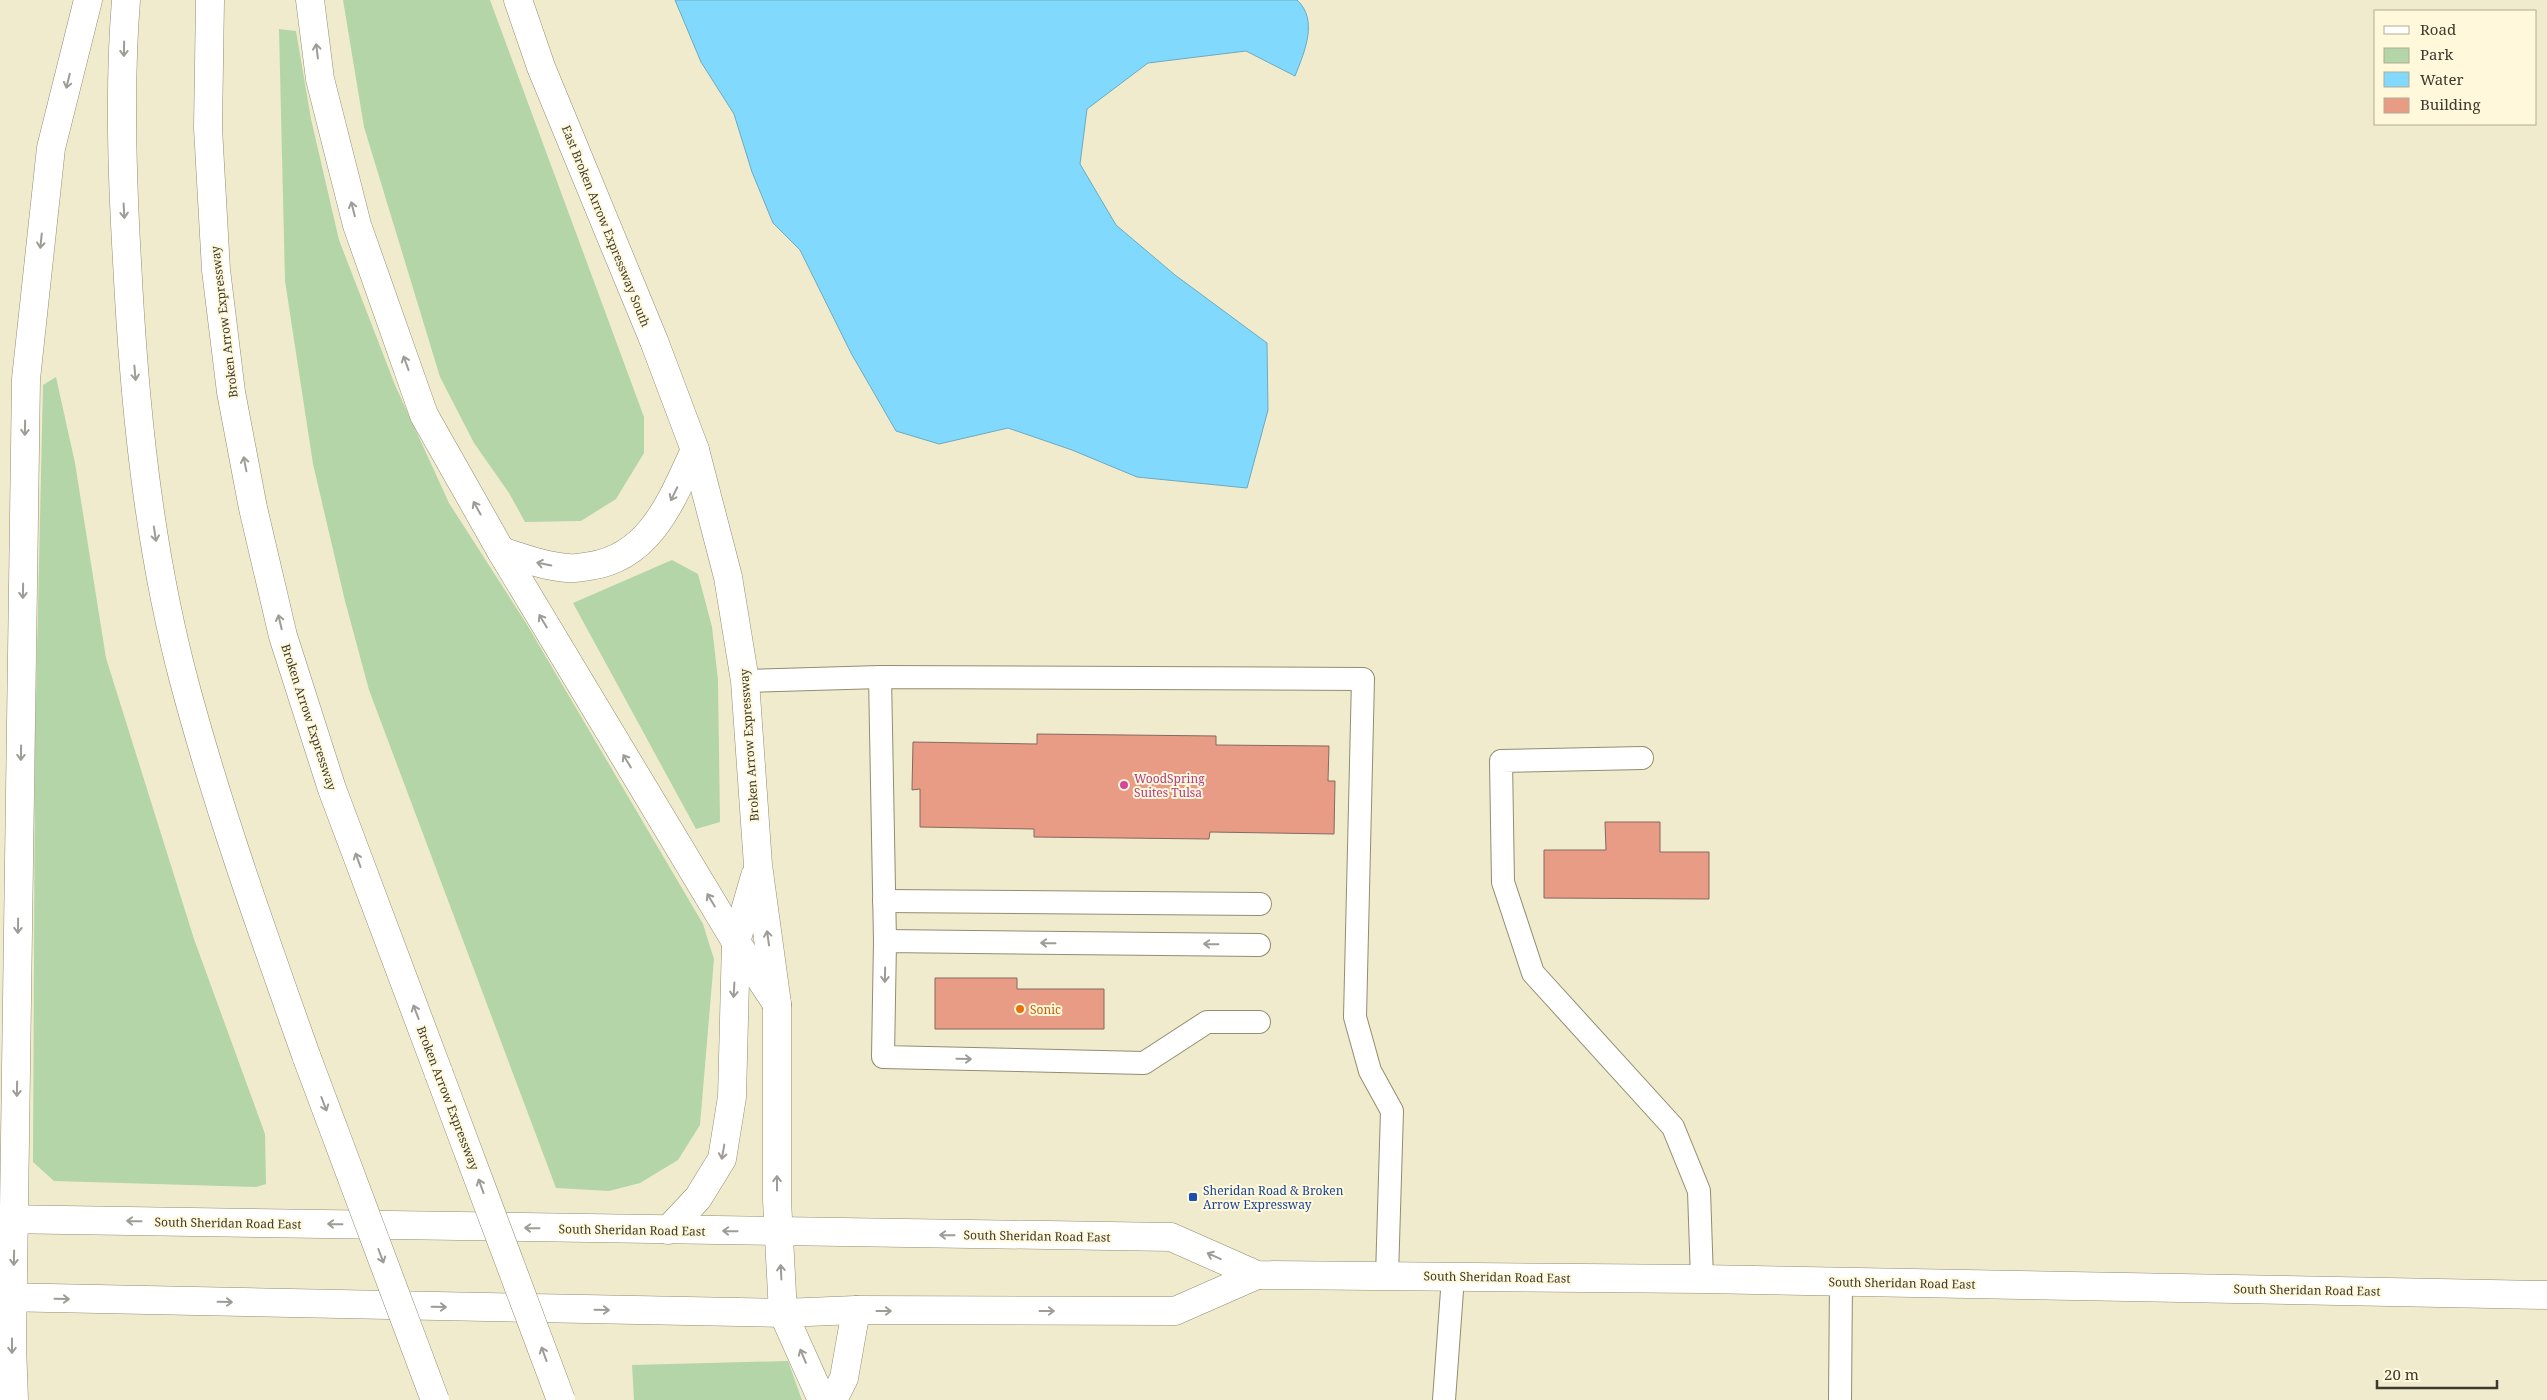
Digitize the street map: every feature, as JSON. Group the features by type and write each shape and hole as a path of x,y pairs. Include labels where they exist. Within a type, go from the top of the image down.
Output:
{"main road":[{"path":"14,1400 7,1297 26,379 51,148 88,0"},
{"path":"126,0 123,184 130,321 142,449 161,572 183,680 258,920 307,1058 436,1400"},
{"name":"Broken Arrow Expressway","path":"210,0 208,128 216,270 231,392 253,508 283,636 332,789 561,1400"},
{"path":"310,0 320,79 357,226 424,415 501,551 736,942 777,1004"},
{"name":"East Broken Arrow Expressway South","path":"518,0 541,67 654,341 696,450"},
{"path":"501,551 539,564 569,569 600,564 628,554 650,533 669,505 696,450"},
{"name":"Broken Arrow Expressway","path":"696,450 728,577 745,681 758,865 777,1004 778,1232 783,1313"},
{"name":"Broken Arrow Expressway","path":"668,1230 698,1198 722,1160 732,1097 736,942 758,865"},
{"name":"South Sheridan Road East","path":"8,1219 1171,1237 1257,1275 1702,1279 2547,1295"},
{"name":"South Sheridan Road East","path":"7,1297 783,1313 856,1310 1175,1311 1257,1275"},
{"path":"833,1400 844,1378 856,1310"},
{"path":"783,1313 822,1400"}],"lane":[{"path":"880,676 885,941 883,1057 1144,1063 1207,1022 1260,1022"},
{"path":"745,681 880,676 1363,679 1355,1017 1370,1072 1392,1111 1387,1276"},
{"path":"1642,758 1501,761 1503,882 1533,973 1673,1127 1699,1191 1702,1279"},
{"path":"884,901 1260,904"},
{"path":"885,941 1260,945"},
{"path":"1444,1400 1452,1277"},
{"path":"1840,1400 1841,1282"}],"green space":[{"path":"343,0 490,0 644,417 644,453 616,499 581,521 525,522 509,493 474,443 440,377 364,127"},
{"path":"279,29 296,31 311,119 339,240 395,385 449,503 526,623 703,924 714,959 700,1125 678,1160 640,1183 609,1191 556,1188 369,690 345,601 313,464 285,281"},
{"path":"56,377 75,463 106,658 194,939 265,1134 266,1184 256,1187 54,1181 33,1162 35,743 43,385"},
{"path":"672,560 698,574 712,627 718,680 720,822 696,829 573,603"},
{"path":"788,1361 802,1400 634,1400 632,1365"}],"water":[{"path":"675,0 1297,0 1304,8 1307,17 1308,37 1295,76 1246,51 1148,63 1087,109 1080,164 1116,225 1175,275 1267,343 1268,410 1247,488 1137,477 1072,450 1008,428 939,444 896,431 851,353 800,250 773,223 752,172 734,114 701,62"}],"building":[{"name":"WoodSpring Suites Tulsa","path":"1037,734 1216,736 1216,745 1329,746 1328,781 1335,781 1334,834 1210,832 1209,839 1034,837 1034,829 920,827 920,789 912,790 913,742 1037,744"},
{"path":"1605,822 1660,822 1660,852 1709,852 1709,899 1544,898 1544,850 1606,850"},
{"name":"Sonic","path":"935,978 1017,978 1017,989 1104,989 1104,1029 935,1029"}],"place":[{"name":"WoodSpring Suites Tulsa","path":"1124,785"},
{"name":"Sonic","path":"1020,1009"},
{"name":"Sheridan Road & Broken Arrow Expressway","path":"1193,1197"}]}
